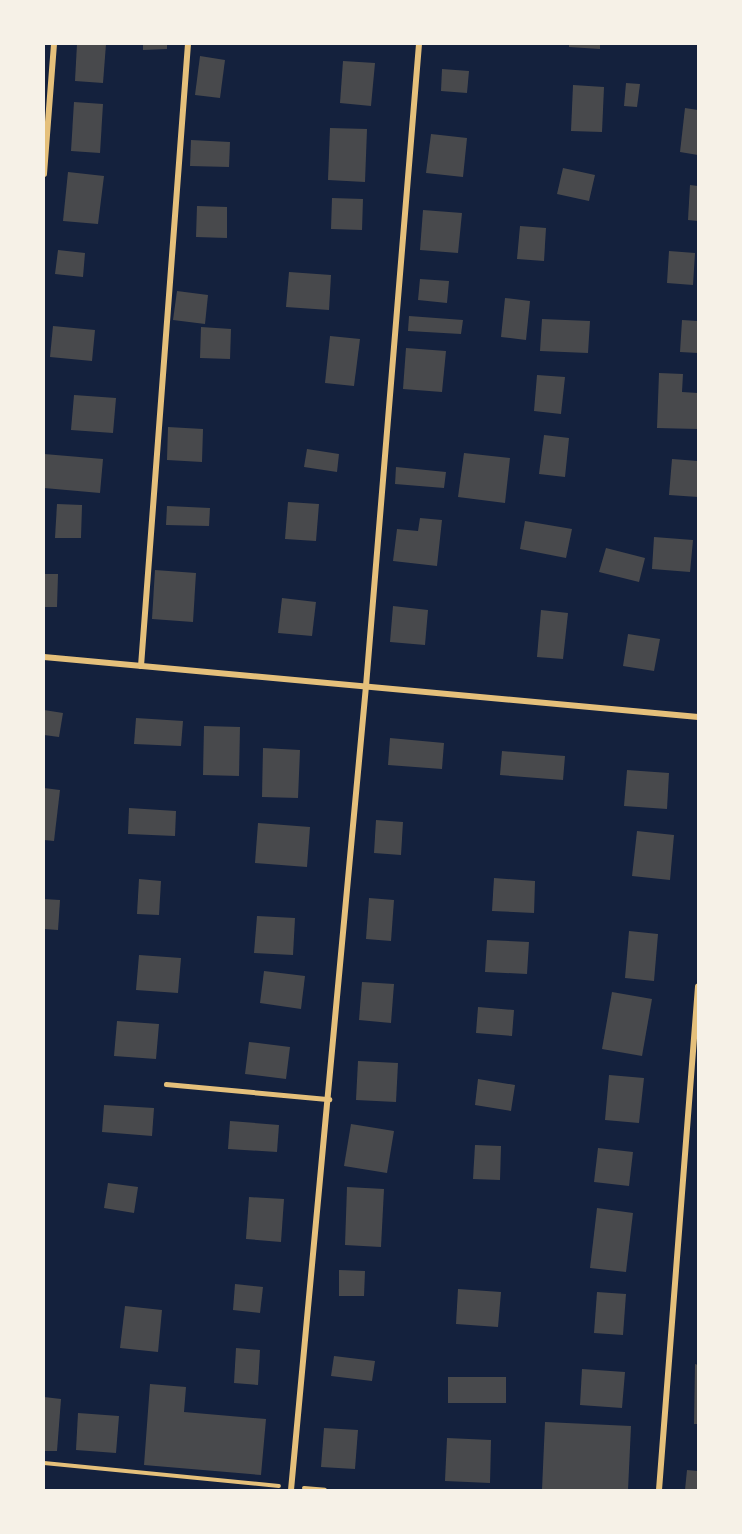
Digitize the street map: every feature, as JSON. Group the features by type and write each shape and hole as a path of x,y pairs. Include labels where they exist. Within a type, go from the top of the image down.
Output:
{"street":[{"path":"44,174 54,44"},
{"path":"141,666 188,44"},
{"path":"291,1489 366,686 419,44"},
{"path":"44,657 699,717"},
{"path":"659,1491 699,987"}],"lane":[{"path":"166,1084 329,1099"}],"path":[{"path":"44,1462 325,1491"}],"building":[{"path":"77,44 106,44 103,83 75,81"},
{"path":"143,44 167,44 167,49 143,50"},
{"path":"569,44 600,44 600,49 569,47"},
{"path":"200,56 225,60 220,98 195,95"},
{"path":"343,61 375,63 371,106 340,103"},
{"path":"442,69 469,71 467,93 441,91"},
{"path":"626,83 640,84 637,107 624,106"},
{"path":"573,85 604,87 602,132 571,131"},
{"path":"74,102 103,104 100,153 71,151"},
{"path":"685,108 698,110 698,155 680,152"},
{"path":"330,128 367,129 365,182 328,180"},
{"path":"431,134 467,138 463,177 426,173"},
{"path":"191,140 230,142 229,167 190,166"},
{"path":"563,168 595,175 589,201 557,194"},
{"path":"68,172 104,176 98,224 63,221"},
{"path":"690,185 698,186 698,221 688,220"},
{"path":"332,198 363,199 362,230 331,229"},
{"path":"197,206 227,207 227,238 196,237"},
{"path":"423,210 462,213 458,253 420,250"},
{"path":"520,226 546,228 544,261 517,259"},
{"path":"58,250 85,253 83,277 55,274"},
{"path":"669,251 695,253 693,285 667,283"},
{"path":"289,272 331,275 329,310 286,307"},
{"path":"420,279 449,281 447,303 418,300"},
{"path":"177,291 208,295 205,324 173,320"},
{"path":"505,298 530,301 526,340 501,337"},
{"path":"409,316 463,320 461,334 408,331"},
{"path":"542,319 590,321 588,353 540,351"},
{"path":"682,320 698,321 698,353 680,352"},
{"path":"53,326 95,330 92,361 50,357"},
{"path":"201,327 231,329 230,359 200,358"},
{"path":"330,336 360,339 354,386 325,383"},
{"path":"406,348 446,351 442,392 403,389"},
{"path":"659,373 683,374 682,392 698,393 698,429 657,428"},
{"path":"537,375 565,377 561,414 534,411"},
{"path":"74,395 116,398 113,433 71,430"},
{"path":"168,427 203,429 202,462 167,460"},
{"path":"544,435 569,438 565,477 539,474"},
{"path":"307,449 339,454 337,472 304,467"},
{"path":"464,453 510,458 505,503 458,497"},
{"path":"44,454 103,459 100,493 44,488"},
{"path":"672,459 698,461 698,497 669,495"},
{"path":"396,467 446,472 444,488 395,484"},
{"path":"288,502 319,504 316,541 285,539"},
{"path":"57,504 82,505 81,538 55,538"},
{"path":"167,506 210,508 209,526 166,525"},
{"path":"420,518 442,520 437,566 393,561 397,529 418,531"},
{"path":"525,521 572,529 566,558 520,549"},
{"path":"654,537 693,540 690,572 652,569"},
{"path":"606,548 645,558 639,582 599,572"},
{"path":"155,570 196,573 193,622 152,619"},
{"path":"44,574 58,574 57,607 44,607"},
{"path":"282,598 316,602 312,636 278,633"},
{"path":"393,606 428,610 425,645 390,642"},
{"path":"541,610 568,613 563,659 537,657"},
{"path":"628,634 660,639 654,671 623,666"},
{"path":"44,710 63,713 59,737 44,735"},
{"path":"136,718 183,721 181,746 134,744"},
{"path":"204,726 240,727 239,776 203,775"},
{"path":"390,738 444,743 442,769 388,765"},
{"path":"263,748 300,750 298,798 262,797"},
{"path":"502,751 565,756 563,780 500,775"},
{"path":"627,770 669,773 667,809 624,806"},
{"path":"44,788 60,790 54,841 44,840"},
{"path":"129,808 176,811 175,836 128,834"},
{"path":"376,820 403,822 401,855 374,853"},
{"path":"258,823 310,827 307,867 255,863"},
{"path":"637,831 674,835 670,880 632,876"},
{"path":"494,878 535,881 534,913 492,911"},
{"path":"139,879 161,881 159,915 137,914"},
{"path":"369,898 394,900 391,941 366,939"},
{"path":"44,899 60,900 58,930 44,929"},
{"path":"257,916 295,918 293,955 254,953"},
{"path":"629,931 658,934 654,981 625,978"},
{"path":"487,940 529,942 527,974 485,972"},
{"path":"139,955 181,958 178,993 136,990"},
{"path":"264,971 305,976 301,1009 260,1003"},
{"path":"362,982 394,984 391,1023 359,1020"},
{"path":"612,992 652,999 642,1056 602,1049"},
{"path":"478,1007 514,1010 512,1036 476,1033"},
{"path":"117,1021 159,1024 156,1059 114,1056"},
{"path":"249,1042 290,1047 286,1079 245,1074"},
{"path":"358,1061 398,1063 396,1102 356,1100"},
{"path":"609,1075 644,1078 639,1123 605,1120"},
{"path":"478,1079 515,1085 511,1111 475,1105"},
{"path":"104,1105 154,1108 152,1136 102,1132"},
{"path":"230,1121 279,1125 277,1152 228,1149"},
{"path":"351,1124 394,1131 387,1173 344,1166"},
{"path":"475,1145 501,1146 500,1180 473,1179"},
{"path":"598,1148 633,1152 629,1186 594,1182"},
{"path":"108,1183 138,1187 134,1213 104,1208"},
{"path":"347,1187 384,1189 381,1247 345,1245"},
{"path":"249,1197 284,1199 281,1242 246,1239"},
{"path":"597,1208 633,1213 626,1272 590,1268"},
{"path":"339,1270 365,1271 364,1296 339,1296"},
{"path":"235,1284 263,1287 260,1313 233,1310"},
{"path":"458,1289 501,1292 498,1327 456,1324"},
{"path":"597,1292 626,1294 623,1335 594,1333"},
{"path":"125,1306 162,1310 158,1352 120,1348"},
{"path":"236,1348 260,1350 258,1385 234,1383"},
{"path":"334,1356 375,1361 372,1381 331,1376"},
{"path":"695,1364 698,1365 698,1424 694,1424"},
{"path":"582,1369 625,1372 622,1408 580,1405"},
{"path":"448,1377 506,1377 506,1403 448,1403"},
{"path":"150,1384 186,1387 184,1412 266,1419 261,1475 144,1465"},
{"path":"44,1397 61,1399 57,1451 44,1451"},
{"path":"78,1413 119,1416 116,1453 76,1450"},
{"path":"545,1422 631,1426 628,1490 542,1490"},
{"path":"324,1428 358,1430 355,1469 321,1467"},
{"path":"447,1438 491,1440 490,1483 445,1481"},
{"path":"687,1470 698,1471 698,1490 685,1490"}]}
